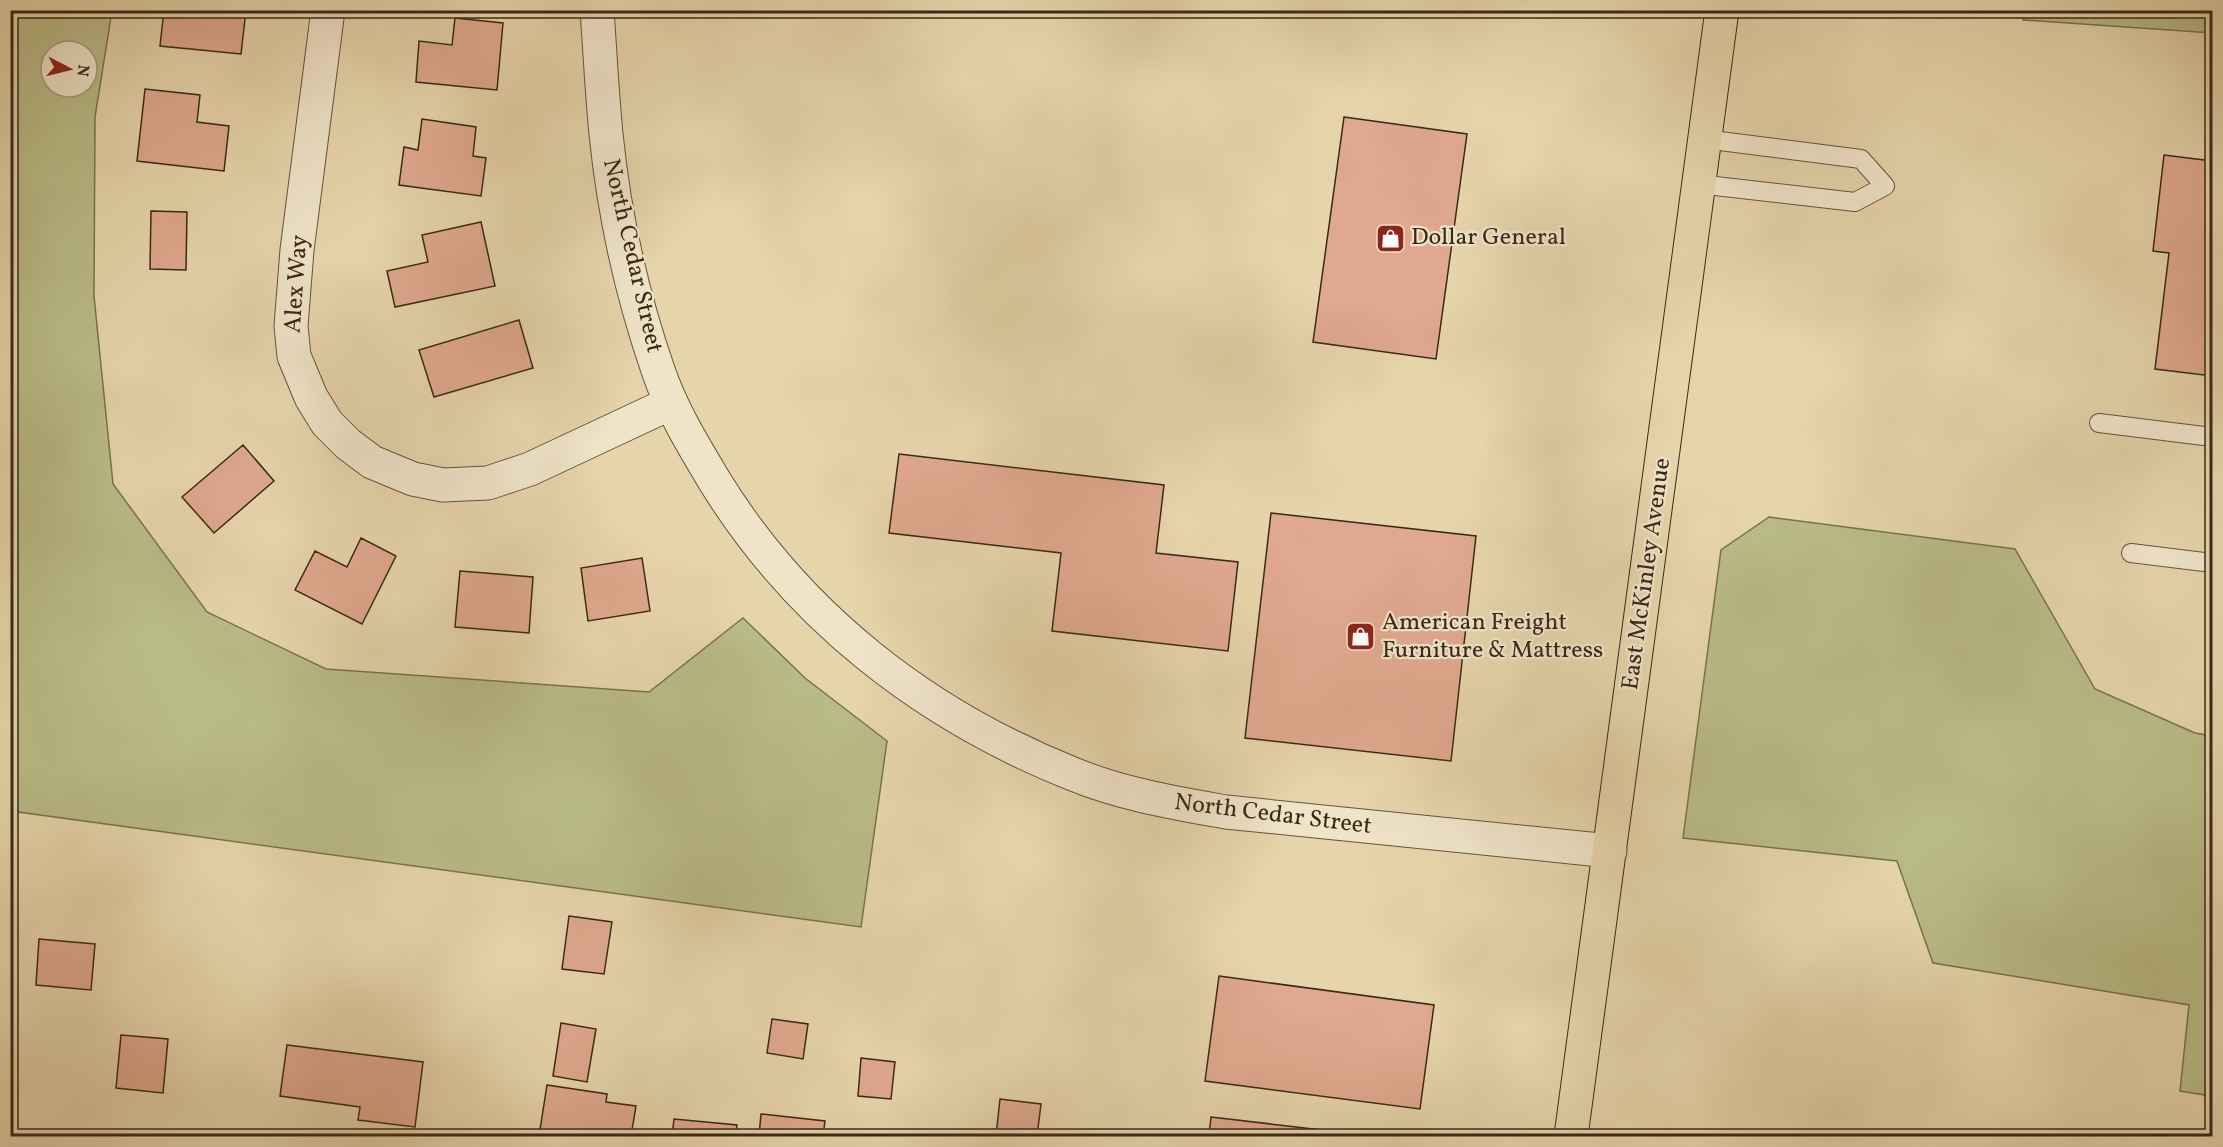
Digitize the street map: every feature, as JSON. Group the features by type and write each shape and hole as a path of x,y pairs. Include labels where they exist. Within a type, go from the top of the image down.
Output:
{"main road":[{"name":"East McKinley Avenue","path":"1571,1137 1722,10"}],"street":[{"name":"Alex Way","path":"328,10 297,250 291,326 294,356 311,397 327,423 348,444 372,462 413,479 442,485 488,483 530,469 672,403"},
{"name":"North Cedar Street","path":"597,10 606,136 618,216 636,295 658,372 689,439 735,514 793,587 861,651 910,689 990,738 1075,776 1165,802 1226,812 1610,851"}],"lane":[{"path":"1698,184 1855,202 1885,186 1861,159 1704,139"},
{"path":"2099,423 2212,437"},
{"path":"2131,553 2212,563"}],"green space":[{"path":"11,10 112,11 99,92 99,39 39,39 39,99 98,99 95,117 94,296 113,484 207,612 326,669 649,692 743,618 805,678 887,741 861,927 11,811"},
{"path":"2025,10 2212,11 2212,33 2023,20"},
{"path":"1769,517 2015,549 2095,689 2195,733 2212,736 2212,1096 2180,1091 2189,1005 1933,963 1897,861 1683,838 1721,550"}],"building":[{"path":"164,10 246,10 241,54 160,46"},
{"path":"455,18 503,23 497,90 416,82 419,41 452,45"},
{"path":"145,89 200,95 197,122 229,126 224,171 137,161"},
{"name":"Dollar General","path":"1344,117 1467,134 1436,359 1313,342"},
{"path":"422,119 476,127 473,156 486,158 481,196 399,185 404,147 418,150"},
{"path":"2164,155 2212,161 2212,376 2155,369 2169,253 2153,251"},
{"path":"151,211 187,212 186,270 150,269"},
{"path":"481,222 495,286 395,307 387,271 428,262 422,235"},
{"path":"519,320 533,368 434,397 419,350"},
{"path":"243,445 274,481 214,533 182,497"},
{"path":"899,454 1164,485 1156,553 1238,562 1228,651 1052,631 1061,553 889,533"},
{"name":"American Freight Furniture & Mattress","path":"1271,513 1476,536 1451,761 1245,738"},
{"path":"361,538 396,556 362,624 295,590 315,551 347,567"},
{"path":"642,558 650,611 588,621 581,568"},
{"path":"460,571 533,577 529,633 455,627"},
{"path":"569,916 612,922 604,974 562,969"},
{"path":"39,939 95,944 91,990 36,985"},
{"path":"1219,976 1434,1005 1420,1109 1205,1081"},
{"path":"772,1019 808,1024 803,1059 767,1053"},
{"path":"561,1023 596,1029 587,1082 553,1076"},
{"path":"121,1035 168,1039 163,1093 116,1088"},
{"path":"287,1045 423,1062 415,1127 358,1120 360,1107 280,1096"},
{"path":"861,1058 895,1062 891,1099 858,1096"},
{"path":"547,1085 607,1094 606,1102 636,1106 631,1136 539,1136"},
{"path":"1000,1099 1041,1104 1037,1136 996,1136"},
{"path":"761,1114 825,1121 823,1136 759,1136"},
{"path":"1211,1117 1365,1135 1365,1136 1209,1136"},
{"path":"674,1119 737,1125 735,1136 672,1136"}],"place":[{"name":"Dollar General","path":"1390,238"},
{"name":"American Freight Furniture & Mattress","path":"1361,637"}]}
